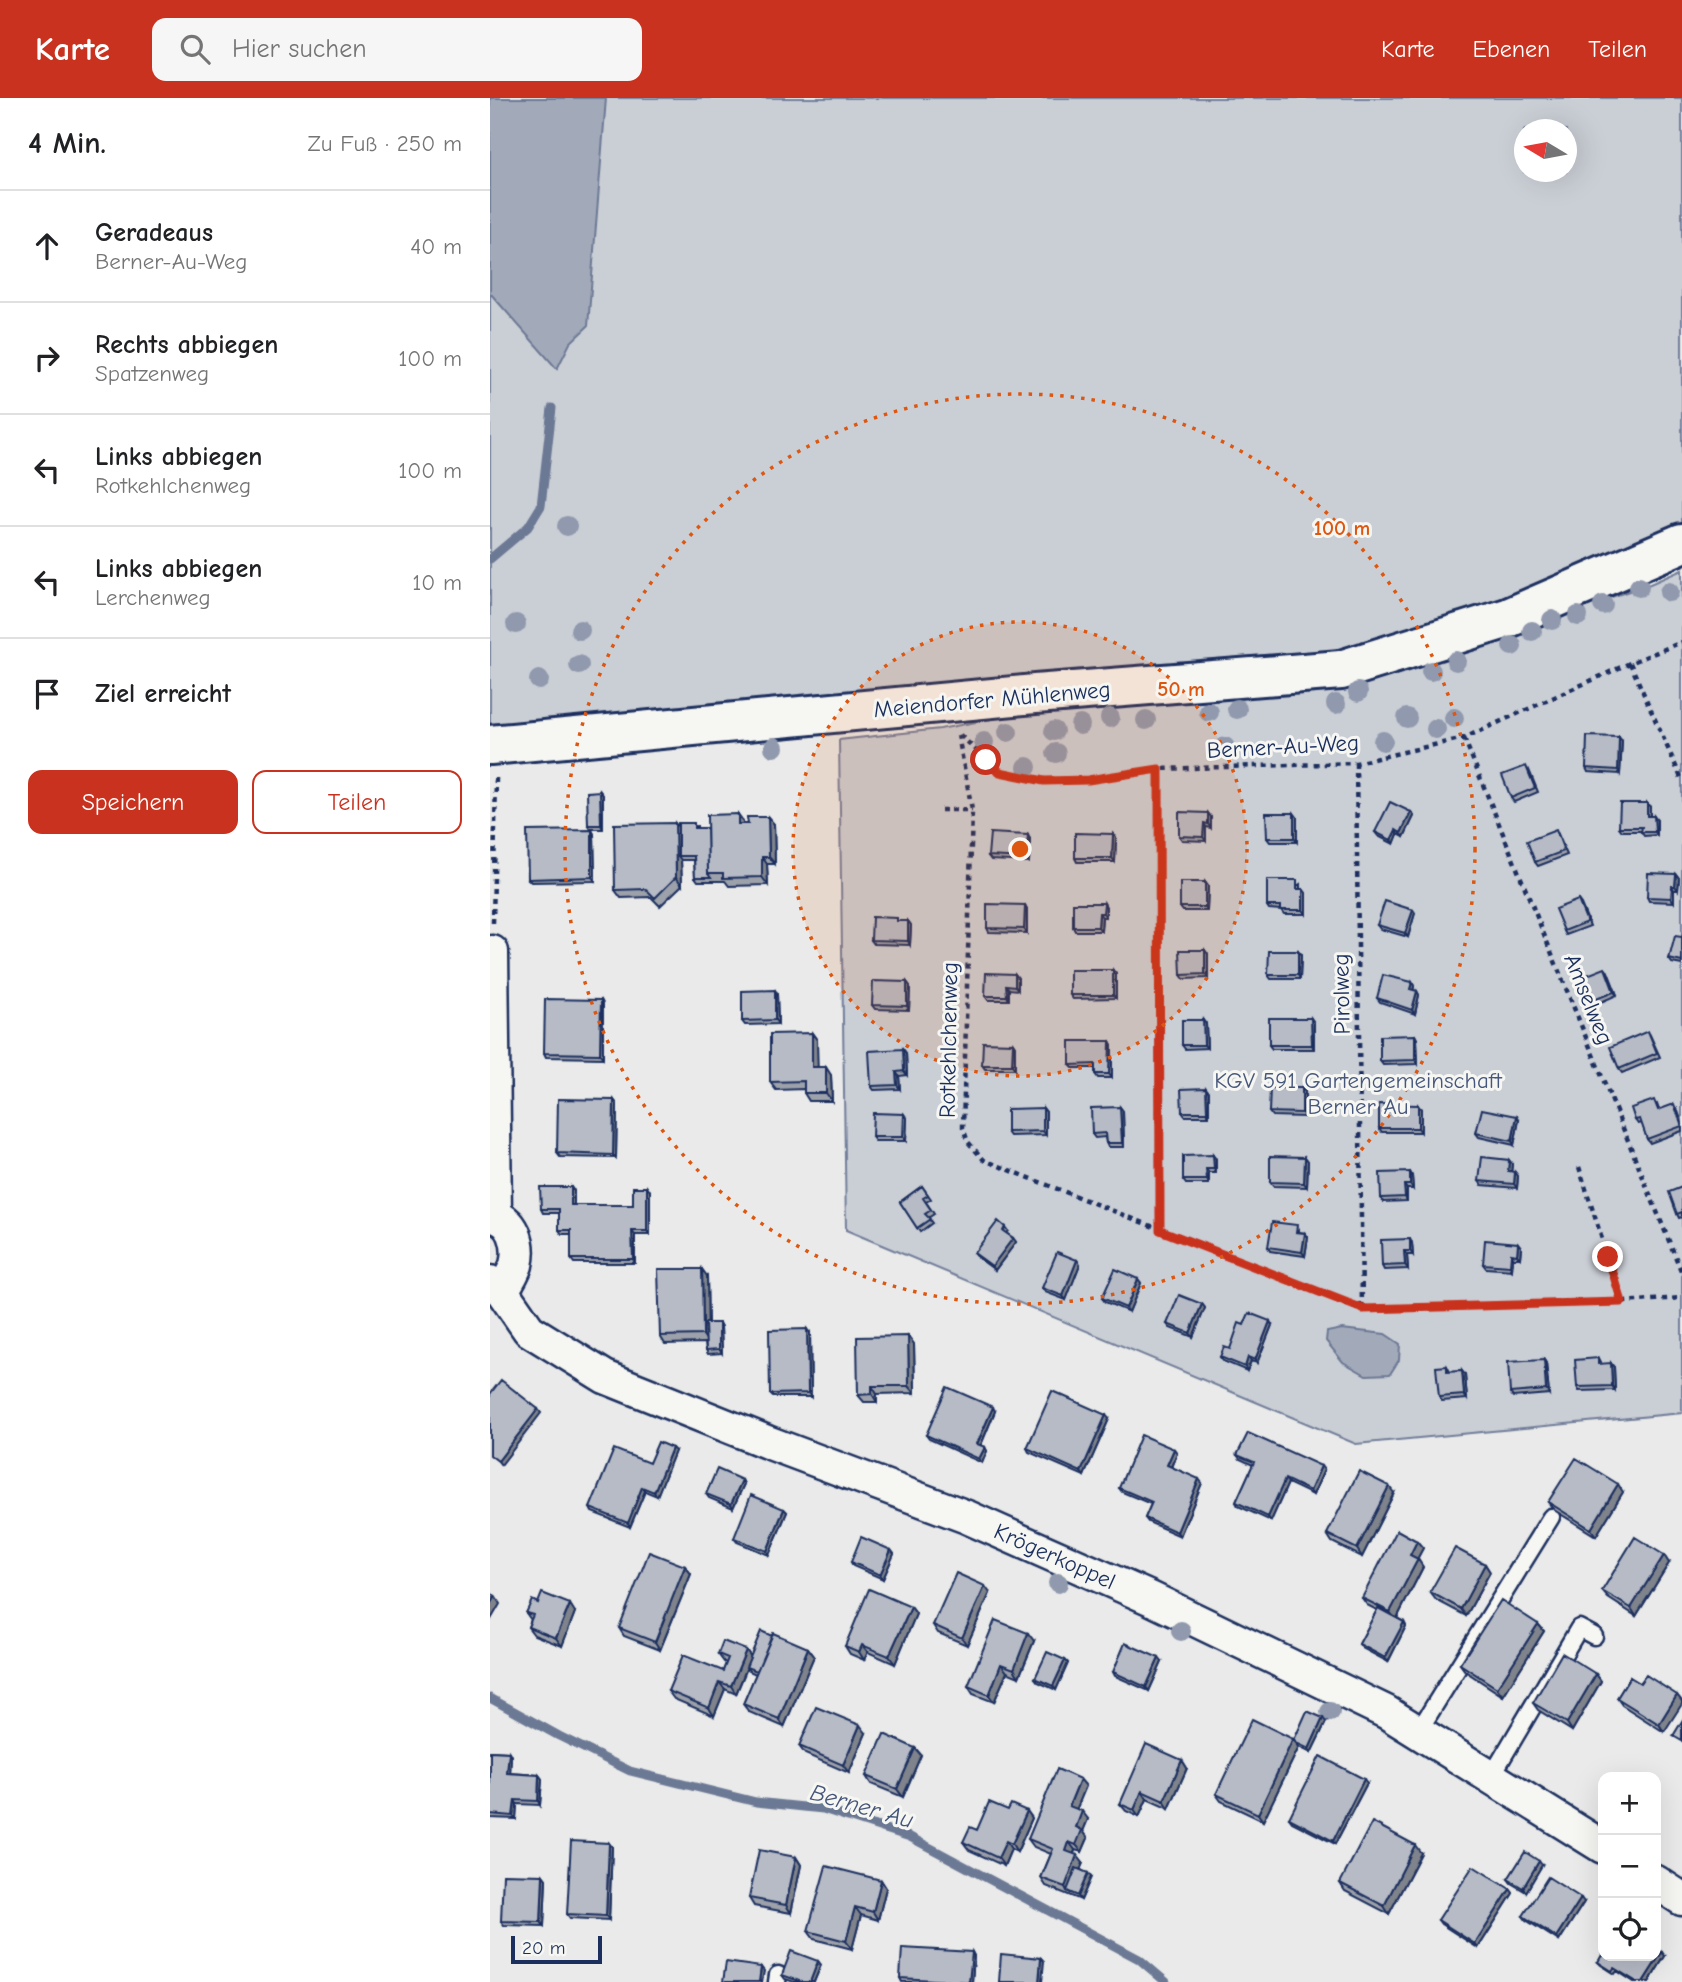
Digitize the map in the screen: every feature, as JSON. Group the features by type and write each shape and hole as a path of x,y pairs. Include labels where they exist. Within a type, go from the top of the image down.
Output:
{"street":[{"name":"Meiendorfer Mühlenweg","path":"494,745 1035,694 1341,670 1508,618 1682,543"},
{"name":"Krögerkoppel","path":"492,952 492,1216 510,1225 518,1244 516,1266 496,1287 530,1330 605,1377 767,1442 967,1517 1292,1665 1385,1712 1598,1844"},
{"path":"1661,1885 1682,1899"}],"lane":[{"path":"1419,1732 1551,1517"},
{"path":"1491,1777 1579,1628 1594,1636"}],"path":[{"name":"Berner-Au-Weg","path":"958,734 1000,772 1044,781 1088,780 1159,769 1356,763 1464,738 1682,642"},
{"path":"1630,663 1682,780"},
{"name":"Rotkehlchenweg","path":"958,734 972,810 963,1128 968,1142 984,1160 1363,1309 1682,1298"},
{"name":"Amselweg","path":"1464,738 1682,1273"},
{"path":"492,952 494,745"},
{"name":"Pirolweg","path":"1356,763 1363,1309"},
{"path":"1159,769 1160,1230"},
{"path":"942,810 972,810"},
{"path":"1579,1167 1622,1302"}],"green space":[{"path":"490,98 1682,98 1682,529 1388,642 1188,671 600,715 490,732"},
{"name":"KGV 591 Gartengemeinschaft Berner Au","path":"1682,570 1682,1413 1356,1444 846,1230 839,740 940,729 1511,631 1650,584"}],"water":[{"path":"490,98 606,98 588,326 570,343 557,369 490,293"},
{"path":"1342,1329 1385,1334 1400,1344 1399,1360 1390,1374 1366,1375 1343,1362 1326,1341 1327,1332"}],"building":[{"path":"1587,736 1619,737 1618,770 1586,768"},
{"path":"1526,766 1535,788 1511,798 1502,775"},
{"path":"600,791 601,825 588,825 587,792"},
{"path":"1390,802 1411,812 1401,833 1396,830 1391,840 1375,832"},
{"path":"1620,803 1647,803 1647,816 1654,816 1655,832 1641,832 1642,827 1619,827"},
{"path":"1179,812 1208,813 1208,824 1204,823 1203,837 1179,836"},
{"path":"1266,813 1294,813 1294,838 1267,838"},
{"path":"738,814 738,824 748,824 747,817 768,817 769,857 762,857 762,877 723,878 723,873 708,873 707,815"},
{"path":"675,823 676,877 655,898 646,889 615,890 614,824"},
{"path":"678,823 694,823 694,828 707,828 708,873 711,877 695,877 694,856 678,856"},
{"path":"592,830 592,877 528,879 527,831"},
{"path":"1556,830 1564,851 1535,862 1527,841"},
{"path":"990,833 1028,835 1026,858 988,856"},
{"path":"1075,833 1113,834 1112,858 1075,858"},
{"path":"1648,873 1676,874 1671,898 1647,897"},
{"path":"1267,880 1297,880 1297,889 1303,889 1303,910 1281,910 1281,906 1267,906"},
{"path":"1180,882 1205,882 1205,907 1180,907"},
{"path":"1578,900 1587,922 1564,931 1555,909"},
{"path":"1385,901 1413,910 1405,933 1377,925"},
{"path":"1073,903 1104,903 1103,913 1099,913 1098,927 1073,927"},
{"path":"987,904 1025,905 1024,929 987,928"},
{"path":"872,917 908,921 908,941 871,940"},
{"path":"1675,936 1682,937 1682,962 1669,959"},
{"path":"1180,950 1205,950 1205,974 1181,975"},
{"path":"1269,951 1298,951 1298,975 1268,975"},
{"path":"1605,968 1614,992 1591,1001 1582,977"},
{"path":"1070,970 1113,970 1113,995 1070,995"},
{"path":"986,973 1015,974 1015,986 1006,985 1007,996 985,996"},
{"path":"1383,975 1412,982 1410,989 1417,991 1412,1010 1377,998"},
{"path":"873,981 907,982 907,1006 872,1005"},
{"path":"775,990 775,1020 742,1021 742,991"},
{"path":"545,999 601,1000 600,1054 544,1053"},
{"path":"1269,1018 1311,1018 1312,1045 1269,1045"},
{"path":"1182,1020 1203,1020 1204,1045 1182,1045"},
{"path":"1648,1031 1657,1053 1619,1069 1610,1047"},
{"path":"812,1033 812,1067 826,1067 826,1093 804,1093 804,1081 770,1082 770,1034"},
{"path":"1415,1035 1415,1060 1380,1061 1380,1036"},
{"path":"1070,1041 1110,1041 1109,1074 1095,1074 1095,1064 1070,1065"},
{"path":"983,1042 1013,1043 1012,1065 982,1065"},
{"path":"903,1049 904,1071 896,1072 897,1085 871,1086 869,1051"},
{"path":"1206,1088 1207,1112 1182,1112 1181,1089"},
{"path":"1270,1088 1302,1088 1302,1113 1269,1112"},
{"path":"558,1099 614,1100 613,1155 557,1153"},
{"path":"1654,1100 1658,1110 1674,1104 1682,1126 1647,1139 1640,1119 1635,1120 1631,1108"},
{"path":"1379,1104 1418,1105 1418,1128 1379,1128"},
{"path":"1120,1107 1122,1143 1106,1143 1105,1133 1092,1134 1091,1108"},
{"path":"1043,1108 1043,1131 1007,1132 1007,1109"},
{"path":"1482,1109 1517,1116 1512,1141 1476,1133"},
{"path":"873,1113 904,1114 903,1137 872,1137"},
{"path":"1213,1155 1214,1169 1206,1169 1207,1180 1183,1180 1183,1156"},
{"path":"1270,1156 1305,1157 1304,1183 1270,1182"},
{"path":"1482,1157 1509,1160 1508,1171 1515,1172 1514,1184 1479,1181"},
{"path":"1410,1172 1410,1185 1404,1185 1405,1197 1381,1198 1380,1173"},
{"path":"922,1186 928,1195 923,1198 931,1210 925,1214 930,1219 917,1228 900,1202"},
{"path":"540,1187 571,1187 571,1205 633,1205 633,1187 647,1187 647,1231 632,1231 633,1259 571,1259 571,1230 559,1230 559,1209 541,1209"},
{"path":"1682,1187 1682,1212 1677,1214 1669,1192"},
{"path":"998,1221 1005,1227 1003,1231 1013,1238 992,1266 974,1253"},
{"path":"1272,1222 1297,1225 1296,1232 1305,1233 1302,1252 1268,1247"},
{"path":"1410,1239 1410,1251 1404,1251 1405,1265 1382,1266 1381,1240"},
{"path":"1485,1240 1518,1243 1517,1255 1511,1254 1510,1266 1483,1264"},
{"path":"1057,1252 1077,1260 1063,1296 1042,1288"},
{"path":"658,1269 702,1269 703,1335 660,1336"},
{"path":"1115,1269 1138,1279 1126,1308 1102,1298"},
{"path":"1179,1295 1202,1304 1190,1333 1167,1324"},
{"path":"1249,1313 1270,1321 1255,1360 1248,1357 1245,1367 1220,1357 1224,1347 1230,1349 1239,1323 1244,1325"},
{"path":"705,1323 719,1323 719,1349 706,1350"},
{"path":"807,1329 808,1393 770,1394 769,1330"},
{"path":"908,1336 909,1386 872,1386 872,1394 858,1395 857,1337"},
{"path":"1598,1358 1598,1364 1611,1363 1612,1386 1577,1387 1575,1360"},
{"path":"1544,1360 1546,1390 1510,1393 1508,1362"},
{"path":"1447,1366 1447,1372 1462,1371 1464,1395 1439,1397 1436,1367"},
{"path":"501,1380 538,1409 498,1461 490,1455 490,1394"},
{"path":"947,1387 993,1407 977,1444 985,1447 979,1459 926,1435"},
{"path":"1052,1391 1106,1415 1081,1472 1027,1448"},
{"path":"1248,1433 1321,1466 1310,1491 1285,1479 1268,1517 1236,1502 1254,1462 1237,1455"},
{"path":"1141,1435 1174,1449 1167,1465 1199,1479 1177,1532 1145,1518 1152,1502 1119,1488"},
{"path":"658,1442 672,1448 654,1492 642,1487 628,1523 590,1508 614,1449 649,1463"},
{"path":"1576,1458 1618,1484 1591,1529 1548,1502"},
{"path":"717,1469 742,1480 731,1504 706,1494"},
{"path":"1359,1471 1389,1486 1357,1549 1327,1534"},
{"path":"751,1495 784,1509 767,1551 734,1538"},
{"path":"1397,1530 1417,1541 1410,1555 1418,1559 1390,1612 1362,1598"},
{"path":"861,1537 891,1550 880,1575 851,1562"},
{"path":"1635,1537 1664,1555 1631,1608 1602,1591"},
{"path":"1455,1548 1485,1564 1461,1609 1430,1592"},
{"path":"649,1552 685,1566 655,1642 619,1628"},
{"path":"956,1573 985,1586 962,1638 933,1625"},
{"path":"869,1589 911,1607 889,1656 862,1645 859,1652 845,1646"},
{"path":"542,1593 570,1604 556,1638 528,1627 533,1615 526,1613 532,1600 538,1603"},
{"path":"1501,1600 1538,1624 1497,1688 1460,1664"},
{"path":"1378,1608 1404,1622 1385,1658 1359,1644"},
{"path":"995,1620 1028,1633 1014,1669 1001,1664 989,1695 968,1686"},
{"path":"761,1631 772,1636 757,1671 746,1667"},
{"path":"773,1633 808,1648 779,1719 743,1704"},
{"path":"723,1641 746,1650 731,1686 719,1682 709,1708 668,1691 683,1655 723,1671 728,1658 718,1654"},
{"path":"1125,1643 1159,1658 1146,1687 1113,1672"},
{"path":"1047,1652 1065,1660 1053,1686 1035,1678"},
{"path":"1562,1653 1596,1674 1567,1723 1533,1703"},
{"path":"1646,1675 1677,1695 1659,1724 1617,1698 1630,1677 1640,1683"},
{"path":"816,1707 860,1725 843,1765 799,1746"},
{"path":"1307,1711 1323,1718 1309,1749 1294,1740"},
{"path":"1252,1719 1293,1739 1258,1814 1216,1794"},
{"path":"1682,1721 1682,1741 1673,1736"},
{"path":"884,1734 915,1748 897,1789 866,1776"},
{"path":"1146,1744 1182,1760 1164,1801 1142,1791 1134,1810 1120,1804"},
{"path":"490,1751 509,1752 507,1773 539,1775 538,1801 515,1800 513,1816 490,1814"},
{"path":"1320,1756 1364,1779 1333,1841 1289,1818"},
{"path":"1057,1769 1080,1779 1069,1806 1082,1811 1076,1827 1082,1830 1076,1845 1069,1842 1066,1851 1077,1855 1065,1887 1041,1878 1053,1849 1028,1839"},
{"path":"989,1802 1008,1810 1011,1804 1027,1811 1012,1844 1006,1841 998,1858 963,1842 970,1827 977,1830"},
{"path":"1372,1822 1415,1845 1384,1906 1340,1883"},
{"path":"571,1841 609,1843 606,1916 567,1914"},
{"path":"759,1850 796,1857 786,1905 749,1898"},
{"path":"1525,1852 1539,1861 1523,1888 1508,1879"},
{"path":"826,1866 881,1880 873,1912 855,1907 846,1941 808,1931"},
{"path":"1473,1866 1510,1889 1475,1944 1438,1920"},
{"path":"1076,1868 1088,1873 1078,1896 1067,1891"},
{"path":"503,1874 543,1875 541,1922 501,1921"},
{"path":"1548,1877 1581,1898 1556,1937 1523,1916"},
{"path":"902,1948 972,1952 969,1982 900,1978"},
{"path":"791,1951 818,1961 810,1982 782,1975"},
{"path":"1001,1954 1041,1958 1039,1982 999,1982"},
{"path":"1656,1961 1643,1982 1637,1982 1614,1968 1612,1971 1598,1962"},
{"path":"726,1962 761,1967 759,1982 723,1982"}],"waterway":[{"name":"Berner Au","path":"490,559 528,527 541,506 552,408"},
{"name":"Berner Au","path":"490,1698 630,1771 756,1802 823,1809 910,1837 1139,1959 1166,1982"}],"route":[{"path":"986,760 1000,772 1044,781 1088,780 1159,769 1160,1230 1363,1309 1622,1302 1608,1257"}]}
